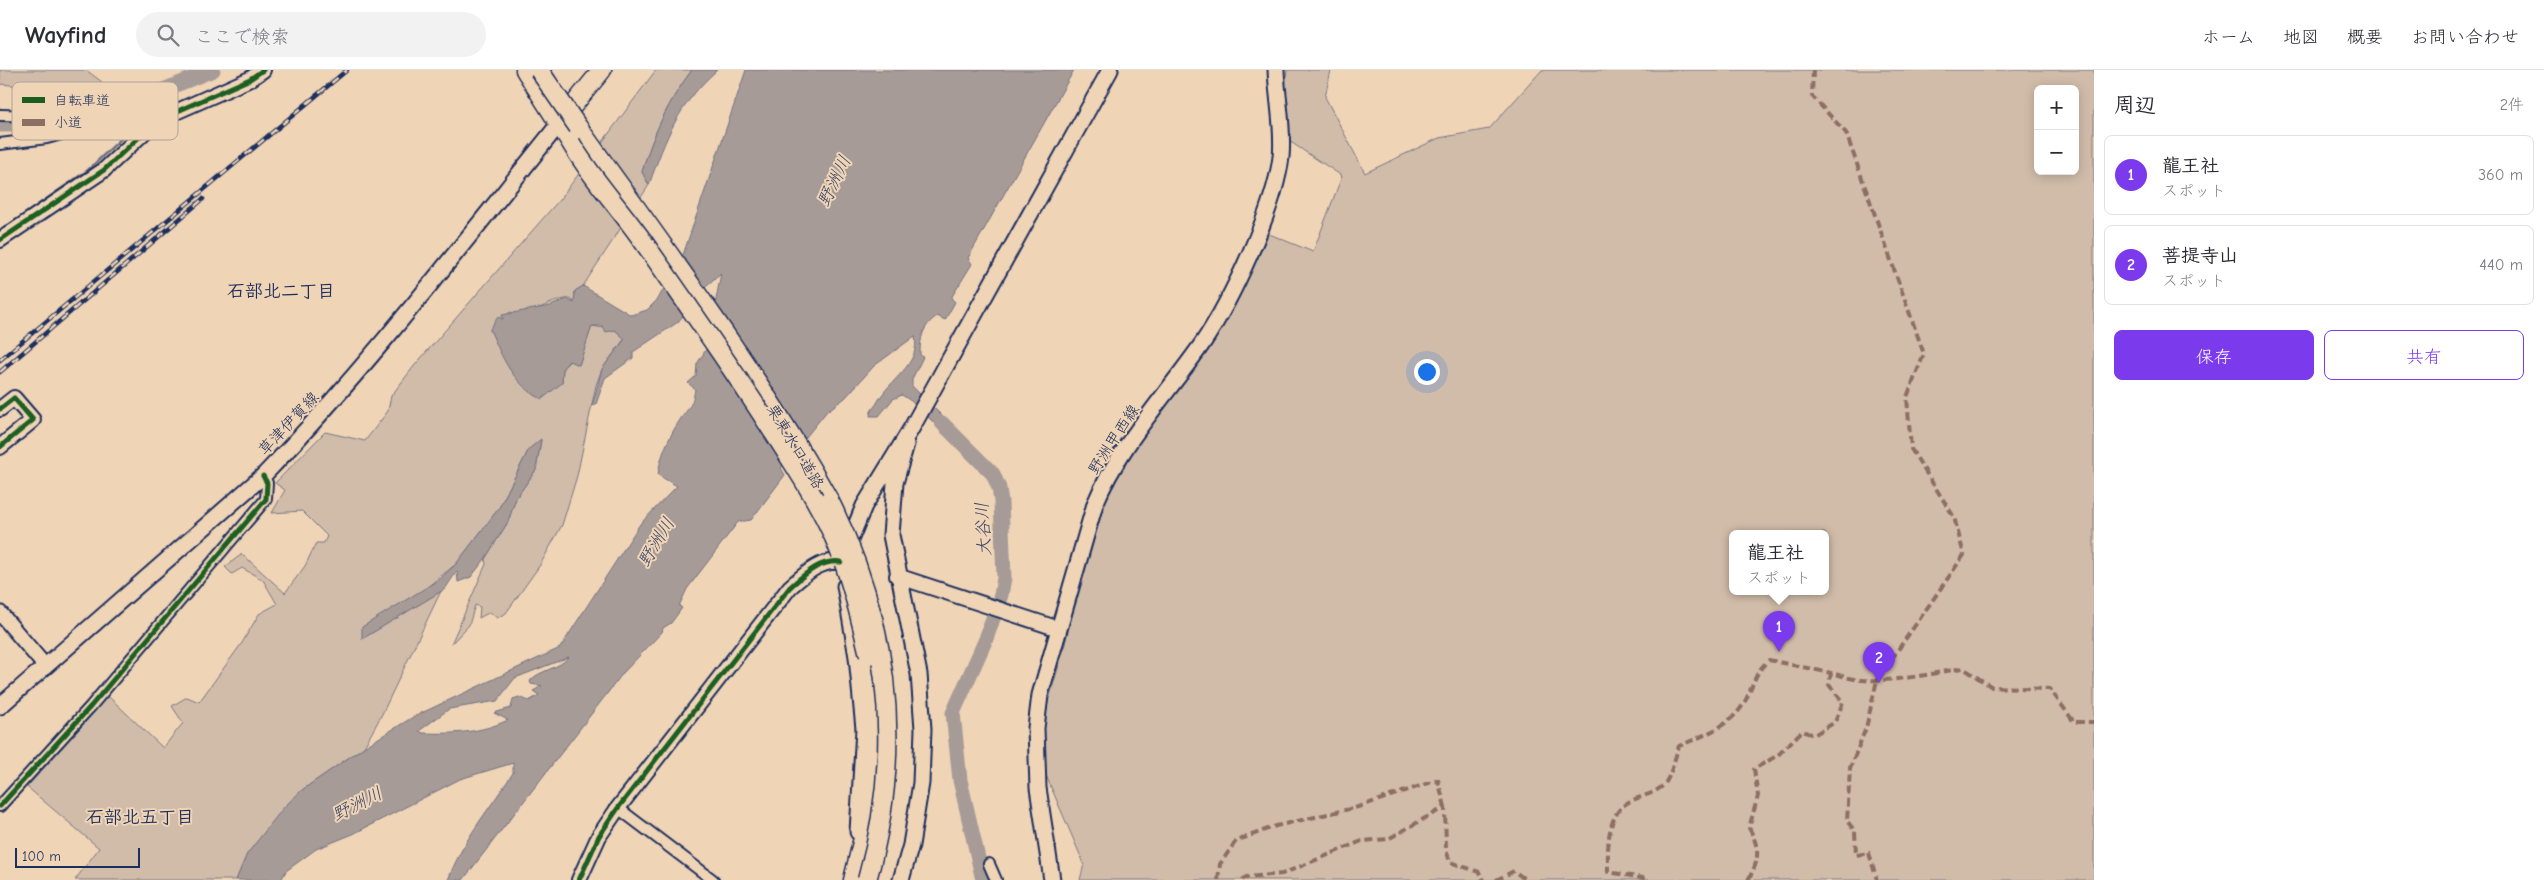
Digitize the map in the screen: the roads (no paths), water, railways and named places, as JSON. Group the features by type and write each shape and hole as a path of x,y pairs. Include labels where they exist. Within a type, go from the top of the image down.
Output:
{"highway":[{"name":"栗東水口道路","path":"526,70 583,163 620,210 730,366 812,496 844,563 869,655 876,733 874,792 852,880"},
{"name":"栗東水口道路","path":"539,70 675,262 773,406 829,500 857,561 872,608 881,648 886,684 888,729 884,806 866,880"},
{"path":"549,70 553,78 554,102 559,124"},
{"path":"559,124 602,70"}],"main road":[{"path":"852,880 860,820 864,729 857,657 841,562 864,506 914,423 1110,70"},
{"name":"野洲甲西線","path":"1052,880 1038,788 1036,728 1040,695 1095,504 1107,475 1202,343 1225,305 1265,216 1282,156 1276,70"},
{"name":"草津伊賀線","path":"0,706 263,476 325,410 559,124"},
{"path":"902,880 911,844 921,783 923,729 919,674 908,614 897,576 891,535 892,502 895,483 914,423"}],"street":[{"path":"178,111 232,88 263,70"},
{"path":"0,144 31,140"},
{"path":"0,240 104,170 135,140"},
{"path":"0,409 14,398 33,420 0,448"},
{"path":"0,806 91,706 266,499 267,483 263,476"},
{"path":"578,880 599,836 618,808 790,587 820,565 833,561 841,562"},
{"path":"897,576 1059,629"},
{"path":"0,613 45,666"},
{"path":"618,808 713,880"},
{"path":"989,864 996,880"}],"water":[{"path":"692,70 717,70 692,96 683,109 661,152 649,185 642,172 651,145 669,106"},
{"name":"野洲川","path":"746,70 1074,70 968,258 972,264 951,298 955,302 945,320 937,316 928,324 923,332 920,355 923,357 912,379 912,386 953,427 951,429 957,435 954,438 948,433 946,434 902,395 893,399 879,416 870,416 871,411 882,394 909,364 916,346 915,336 874,366 845,398 827,411 781,468 785,475 751,520 738,522 687,589 679,606 682,608 671,623 663,628 662,632 623,673 463,880 448,880 469,838 513,773 513,763 460,779 353,834 316,849 286,871 281,880 236,880 247,854 284,807 302,790 364,747 413,717 560,648 640,524 677,486 658,475 659,468 671,435 692,401 695,389 688,383 696,376 697,364 707,348 721,273 707,285 678,322 633,352 633,358 605,378 596,404 592,406 602,369 625,339 615,330 606,332 602,326 592,326 579,365 569,361 563,368 562,383 542,399 532,393 516,378 504,360 490,329 498,317 503,319 502,315 550,306 567,299 574,303 575,291 583,286 631,315 647,310 658,299 683,255","holes":["569,657 565,661 538,674 530,681 531,684 542,686 533,691 539,695 529,701 519,697 513,699 511,708 494,713 508,720 488,728 467,732 423,733 419,731 449,709 497,701 515,678"]},
{"path":"541,439 536,470 516,498 508,522 485,559 471,577 458,582 457,571 445,589 362,639 362,627 440,579 456,564 499,508 529,449"}],"waterway":[{"path":"178,84 213,70"},
{"path":"0,125 12,125"},
{"path":"9,225 88,170 120,140"},
{"name":"大谷川","path":"942,423 993,474 999,488 1001,502 1004,578 1001,595 986,639 953,713 960,780 983,880"}],"railway":[{"path":"0,360 347,70"},
{"path":"0,372 203,199"}],"place":[{"name":"龍王社","path":"1779,652"},
{"name":"菩提寺山","path":"1879,683"}],"district":[{"name":"石部北二丁目","path":"281,291"},
{"name":"石部北五丁目","path":"140,817"}]}
